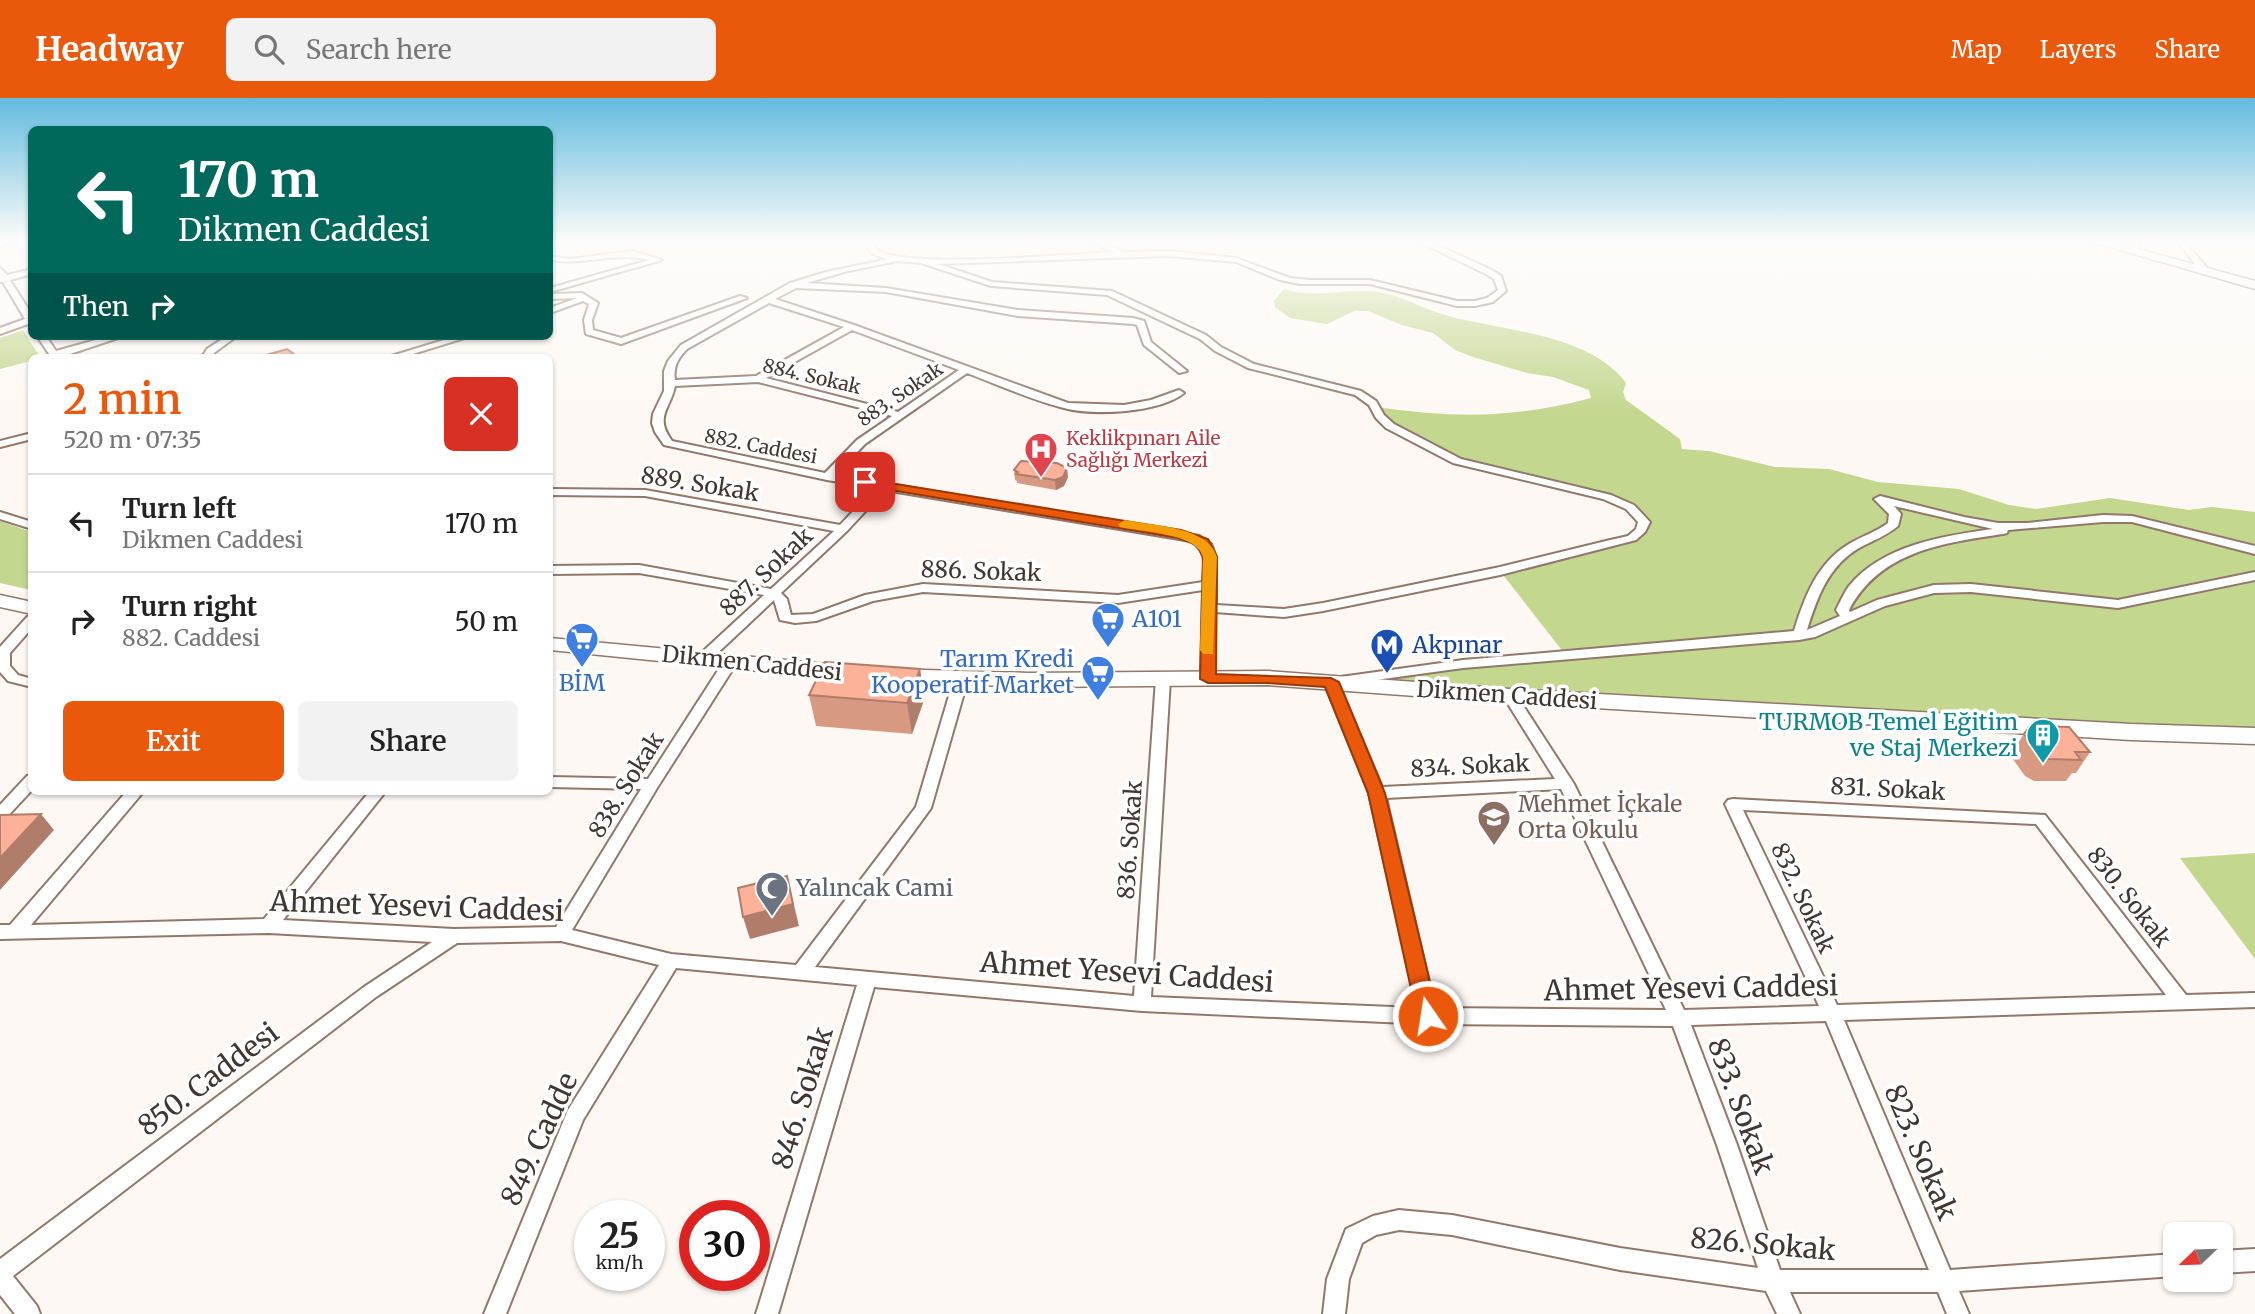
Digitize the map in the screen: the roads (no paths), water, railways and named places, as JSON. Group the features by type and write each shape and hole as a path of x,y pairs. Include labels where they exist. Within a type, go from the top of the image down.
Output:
{"main road":[{"path":"2,602 28,607"},
{"name":"Dikmen Caddesi","path":"553,644 869,675 961,680 1268,678 1510,696 2118,731 2255,736"}],"street":[{"path":"15,298 28,317"},
{"path":"553,310 581,298"},
{"path":"583,298 594,303 588,320 589,332 621,341 743,298"},
{"name":"882. Caddesi","path":"772,298 722,326 696,337 684,346 673,360 669,371 673,383 659,410 656,424 668,443 827,477 1195,538 1207,547 1210,557 1208,679"},
{"path":"930,298 1018,313 1142,323 1158,317"},
{"path":"1119,298 1203,337 1251,366 1358,393 1373,403 1390,426 1457,461 1476,468 1607,497 1630,507 1644,522 1641,530 1632,538 1610,544 1500,571 1323,607 1284,613 1208,608"},
{"path":"1433,298 1454,303 1484,302 1494,298"},
{"path":"768,300 851,327 1066,407 1156,403 1179,393"},
{"path":"0,331 28,322"},
{"path":"1142,323 1147,343 1182,371"},
{"path":"758,379 851,327"},
{"path":"62,354 107,340"},
{"path":"208,354 227,340"},
{"path":"403,354 452,340"},
{"name":"883. Sokak","path":"827,477 861,442 964,371"},
{"name":"884. Sokak","path":"673,383 758,379 900,415"},
{"path":"0,444 28,437"},
{"name":"887. Sokak","path":"705,658 843,529 884,485"},
{"name":"889. Sokak","path":"553,492 645,493 843,529"},
{"path":"1799,636 1813,594 1829,566 1850,548 1894,524 1895,514 1880,499 2010,527 2045,526 2112,517 2153,523 2255,550"},
{"path":"0,515 28,525"},
{"path":"1848,617 1842,610 1853,589 1887,563 1925,546 2007,531 2010,527"},
{"path":"553,570 639,569 773,593"},
{"path":"1428,1016 1377,793 1331,682 1463,664 1799,636 1825,630 1891,599 1934,589 1970,588 2118,604 2255,576"},
{"name":"886. Sokak","path":"773,593 781,599 785,617 799,620 875,596 923,588 1118,598 1209,585"},
{"path":"28,624 3,652 3,667 13,678 28,681"},
{"name":"838. Sokak","path":"561,934 731,661"},
{"name":"836. Sokak","path":"1142,1003 1163,679"},
{"path":"801,972 923,808 961,680"},
{"name":"833. Sokak","path":"1510,696 1566,784 1679,1018 1727,1145 1773,1281 1789,1314"},
{"path":"553,782 652,785"},
{"path":"0,815 28,784"},
{"name":"834. Sokak","path":"1377,793 1566,784"},
{"path":"8,931 132,795"},
{"path":"269,926 376,795"},
{"name":"831. Sokak","path":"1733,804 2040,819"},
{"name":"832. Sokak","path":"1733,804 1831,1012"},
{"name":"830. Sokak","path":"2040,819 2181,1002"},
{"name":"Ahmet Yesevi Caddesi","path":"8,931 269,926 454,936 561,934 671,961 1142,1003 1428,1016 1679,1018 2255,1000"},
{"name":"850. Caddesi","path":"0,1275 370,992 454,936"},
{"name":"849. Cadde","path":"495,1314 575,1116 671,961"},
{"name":"846. Sokak","path":"766,1314 868,978"},
{"name":"823. Sokak","path":"1831,1012 1958,1314"},
{"name":"826. Sokak","path":"1334,1314 1338,1279 1354,1236 1373,1226 1399,1220 1452,1225 1620,1259 1773,1281 1945,1280 2163,1266"},
{"path":"2233,1261 2255,1260"},
{"path":"0,1275 29,1314"}],"place":[{"name":"Keklikpınarı Aile Sağlığı Merkezi","path":"1041,479"},
{"name":"A101","path":"1108,649"},
{"name":"BİM","path":"582,669"},
{"name":"Akpınar","path":"1387,675"},
{"name":"Tarım Kredi Kooperatif Market","path":"1098,702"},
{"name":"TURMOB Temel Eğitim ve Staj Merkezi","path":"2043,765"},
{"name":"Mehmet İçkale Orta Okulu","path":"1494,847"},
{"name":"Yalıncak Cami","path":"772,918"}]}
